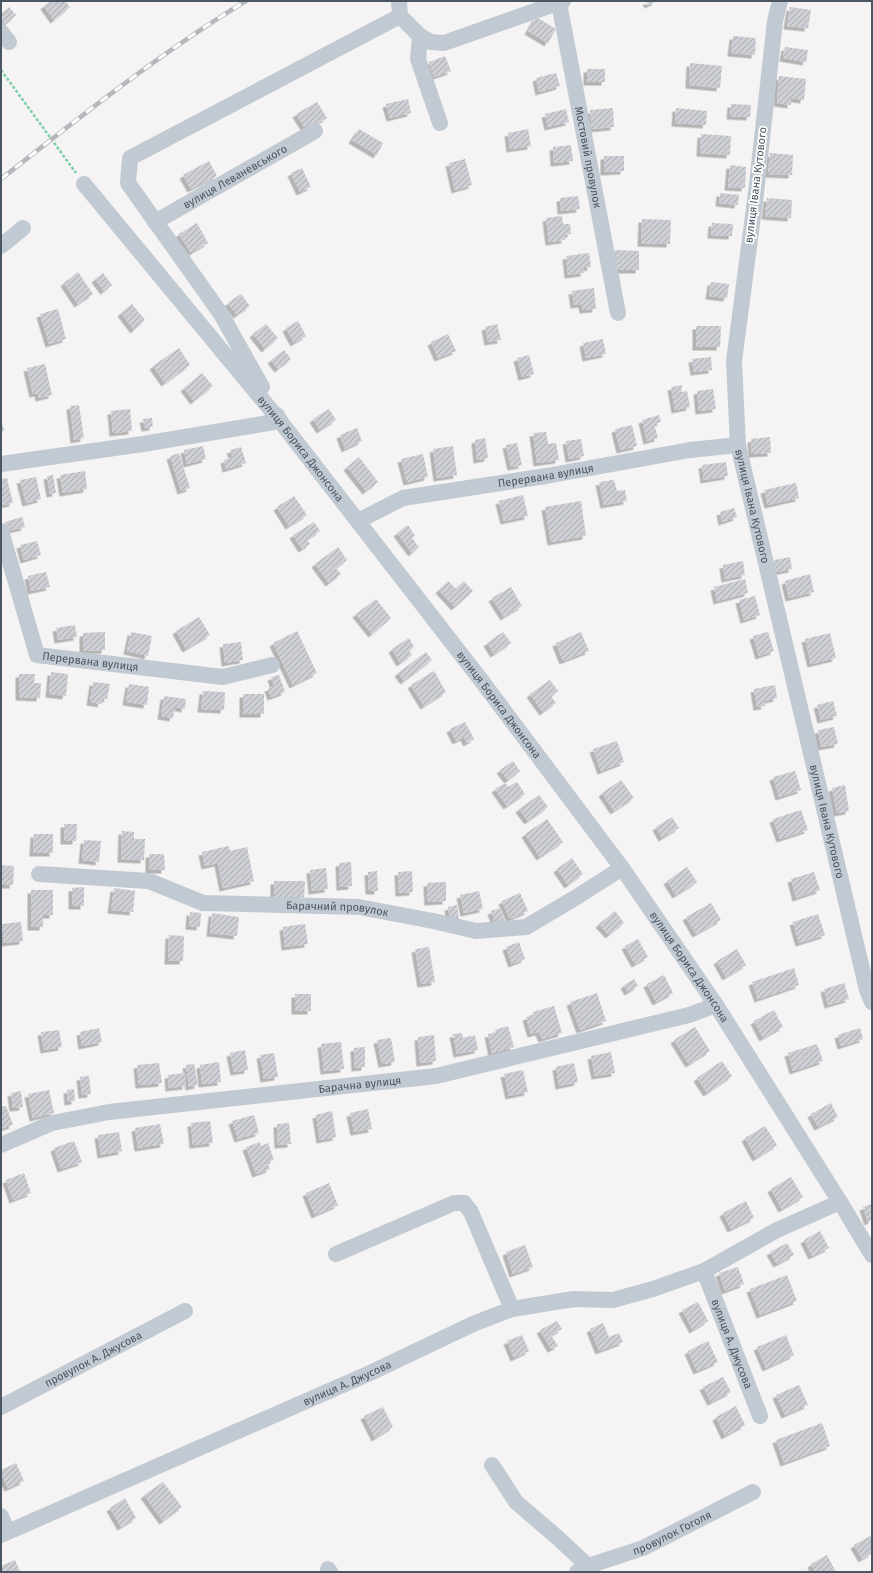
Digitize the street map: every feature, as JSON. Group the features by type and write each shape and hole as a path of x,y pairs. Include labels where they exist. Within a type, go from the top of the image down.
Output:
{"street":[{"name":"вулиця Івана Кутового","path":"780,1 775,21 756,193 734,361 738,445 867,990 872,1002"},
{"path":"1,464 143,444 280,421 221,314 128,183 130,158 399,9 420,36 430,42 444,43 561,2"},
{"name":"Мостовий провулок","path":"561,2 618,313"},
{"path":"420,36 418,59 440,123"},
{"name":"вулиця Леваневського","path":"155,222 315,131"},
{"name":"вулиця Бориса Джонсона","path":"84,184 280,421 481,680 622,868 716,1006 872,1255"},
{"path":"1,246 23,228"},
{"name":"Перервана вулиця","path":"358,521 403,498 546,476 690,450 738,445"},
{"name":"Перервана вулиця","path":"1,531 36,655 223,677 272,665"},
{"name":"Барачний провулок","path":"39,874 149,881 203,903 359,907 476,931 526,927 622,868"},
{"name":"Барачна вулиця","path":"1,1145 52,1123 109,1112 436,1076 689,1014 716,1006"},
{"name":"вулиця А. Джусова","path":"4,1533 362,1376 473,1324 512,1309 574,1299 613,1300 652,1289 704,1271 777,1230 840,1202"},
{"path":"336,1254 454,1203 464,1203 471,1212 512,1309"},
{"name":"вулиця А. Джусова","path":"704,1271 760,1416"},
{"name":"провулок А. Джусова","path":"1,1407 185,1312"},
{"name":"провулок Гоголя","path":"492,1465 516,1502 558,1538 582,1569 643,1548 753,1492"},
{"path":"1,1516 4,1533"}],"path":[{"path":"1,70 46,134 84,184"}],"building":[{"path":"50,1 65,1 70,7 54,20 44,6"},
{"path":"646,1 657,1 648,5"},
{"path":"9,7 16,15 5,25 1,20 1,14"},
{"path":"790,7 811,10 808,28 787,26"},
{"path":"536,17 556,29 548,43 528,31"},
{"path":"733,36 756,38 755,55 731,53"},
{"path":"785,47 808,50 806,62 783,58"},
{"path":"445,56 451,71 434,77 429,62"},
{"path":"690,63 722,66 720,88 689,85"},
{"path":"587,69 605,69 605,82 587,82"},
{"path":"556,73 560,86 539,92 536,78"},
{"path":"779,76 806,79 804,100 791,98 791,105 777,103"},
{"path":"408,99 411,113 390,118 386,104"},
{"path":"317,102 327,118 306,130 296,114"},
{"path":"731,104 751,105 750,117 730,116"},
{"path":"613,108 614,127 592,129 590,110"},
{"path":"676,108 707,111 706,125 675,123"},
{"path":"566,109 569,122 548,127 545,114"},
{"path":"359,129 383,143 377,155 352,140"},
{"path":"528,129 531,146 510,149 508,133"},
{"path":"701,134 731,136 730,155 700,153"},
{"path":"571,145 573,161 554,163 553,147"},
{"path":"770,153 793,155 792,175 768,174"},
{"path":"604,156 624,156 624,171 604,172"},
{"path":"465,159 472,185 455,190 449,163"},
{"path":"209,161 217,176 191,189 183,175"},
{"path":"730,165 746,167 745,188 728,187"},
{"path":"302,168 311,187 300,192 291,173"},
{"path":"720,193 739,195 738,205 719,203"},
{"path":"578,196 580,209 561,211 560,198"},
{"path":"767,198 792,200 791,218 765,216"},
{"path":"562,216 563,224 570,224 571,234 564,235 565,240 549,242 546,218"},
{"path":"642,219 671,220 670,244 641,243"},
{"path":"197,223 208,243 191,253 179,234"},
{"path":"712,223 733,224 732,236 711,235"},
{"path":"615,250 639,251 639,270 614,270"},
{"path":"589,253 591,267 584,268 584,273 568,275 566,256"},
{"path":"78,272 93,294 78,304 64,283"},
{"path":"103,273 112,285 104,291 95,279"},
{"path":"711,282 729,284 727,298 709,296"},
{"path":"594,288 596,309 583,310 582,304 574,305 572,291"},
{"path":"241,294 250,306 237,315 228,303"},
{"path":"132,304 145,320 134,330 121,313"},
{"path":"58,309 66,339 49,344 40,314"},
{"path":"298,321 306,336 294,343 286,328"},
{"path":"266,324 278,338 265,349 253,334"},
{"path":"497,324 501,340 488,342 485,327"},
{"path":"696,326 721,326 720,347 696,347"},
{"path":"448,334 456,351 438,358 431,342"},
{"path":"603,339 606,354 586,358 583,343"},
{"path":"179,348 190,365 165,383 153,366"},
{"path":"284,350 291,359 278,369 271,360"},
{"path":"529,355 534,374 522,377 517,358"},
{"path":"711,357 712,370 694,372 692,359"},
{"path":"45,364 52,395 39,398 38,393 33,394 27,368"},
{"path":"202,373 213,386 194,401 184,388"},
{"path":"682,385 681,392 687,391 690,407 675,410 671,387"},
{"path":"713,389 716,409 699,411 697,391"},
{"path":"79,405 84,438 74,440 70,406"},
{"path":"130,409 132,431 113,433 111,411"},
{"path":"329,409 336,420 320,430 313,419"},
{"path":"659,415 661,422 654,424 658,438 647,441 642,420"},
{"path":"1,417 4,431 1,432"},
{"path":"152,418 153,427 145,428 143,419"},
{"path":"632,425 637,446 620,450 615,429"},
{"path":"357,428 362,441 345,449 340,435"},
{"path":"546,432 548,444 556,443 559,460 537,463 533,433"},
{"path":"770,437 771,453 752,454 751,439"},
{"path":"485,438 488,458 477,460 475,440"},
{"path":"581,439 584,456 569,459 566,441"},
{"path":"517,443 522,465 511,467 506,445"},
{"path":"203,446 206,459 187,464 184,450"},
{"path":"453,446 457,475 437,478 433,449"},
{"path":"241,447 246,463 226,469 224,460 233,457 230,450"},
{"path":"179,453 190,488 181,491 170,456"},
{"path":"423,454 428,477 407,482 401,459"},
{"path":"359,457 378,482 366,491 347,467"},
{"path":"726,462 728,476 704,480 702,465"},
{"path":"85,471 87,489 63,493 60,475"},
{"path":"53,475 56,493 50,494 47,476"},
{"path":"36,477 41,499 26,503 20,480"},
{"path":"7,478 13,503 3,505 1,496 1,479"},
{"path":"614,480 617,491 625,490 627,501 604,505 599,482"},
{"path":"796,483 799,498 768,505 764,490"},
{"path":"523,495 528,516 504,521 499,501"},
{"path":"294,496 307,515 289,526 277,507"},
{"path":"581,501 586,536 551,542 545,507"},
{"path":"734,508 737,517 722,522 720,512"},
{"path":"22,517 25,527 8,531 5,522"},
{"path":"314,522 320,531 307,539 310,544 302,549 293,535"},
{"path":"408,525 415,536 412,538 419,547 412,553 397,533"},
{"path":"37,541 41,555 24,560 20,545"},
{"path":"338,547 347,560 336,568 341,574 329,583 315,564"},
{"path":"790,557 792,569 776,572 774,560"},
{"path":"743,561 745,575 725,579 723,565"},
{"path":"46,572 50,587 31,591 28,576"},
{"path":"810,574 814,592 789,598 785,581"},
{"path":"745,579 748,593 717,601 714,587"},
{"path":"448,581 456,589 464,581 473,591 455,607 439,590"},
{"path":"511,587 522,606 504,617 492,598"},
{"path":"755,596 760,615 744,620 739,600"},
{"path":"376,599 391,618 372,634 356,614"},
{"path":"199,617 210,635 186,649 176,631"},
{"path":"75,625 77,637 58,640 56,628"},
{"path":"297,631 317,673 293,685 273,643"},
{"path":"105,632 105,650 83,651 83,633"},
{"path":"131,632 152,636 148,656 127,651"},
{"path":"503,632 511,643 494,654 487,643"},
{"path":"581,632 589,651 563,661 556,643"},
{"path":"768,632 774,651 759,656 753,636"},
{"path":"830,633 836,658 811,664 805,639"},
{"path":"409,638 414,647 409,651 412,655 400,663 392,649"},
{"path":"241,642 243,660 225,663 223,644"},
{"path":"426,652 432,660 404,681 398,673"},
{"path":"434,671 446,692 424,706 411,685"},
{"path":"51,672 68,674 66,696 49,694"},
{"path":"19,674 35,674 34,683 41,683 40,698 19,697"},
{"path":"279,675 285,692 271,697 268,688 274,686 271,677"},
{"path":"550,680 558,691 551,696 556,703 543,712 530,694"},
{"path":"93,682 110,684 107,699 102,698 101,704 90,702"},
{"path":"129,684 149,687 147,705 126,702"},
{"path":"775,685 777,698 764,701 765,706 757,707 754,689"},
{"path":"203,691 225,692 224,710 201,709"},
{"path":"243,694 264,694 264,714 243,714"},
{"path":"164,696 186,699 185,709 175,707 173,718 161,716"},
{"path":"833,701 837,716 821,720 817,705"},
{"path":"465,722 474,739 467,743 464,737 456,741 450,729"},
{"path":"834,727 838,744 821,747 818,730"},
{"path":"617,741 624,762 601,771 593,749"},
{"path":"513,761 520,771 508,780 500,770"},
{"path":"795,771 801,790 779,797 773,777"},
{"path":"621,780 634,798 614,811 602,793"},
{"path":"517,782 525,794 507,806 495,789 505,783 508,787"},
{"path":"845,785 849,811 837,813 832,788"},
{"path":"539,795 548,807 528,821 519,809"},
{"path":"801,810 808,830 780,839 773,819"},
{"path":"672,817 679,828 662,838 656,827"},
{"path":"547,819 563,842 540,857 525,834"},
{"path":"64,824 77,824 76,841 64,841"},
{"path":"122,831 134,832 134,839 145,839 144,860 121,859"},
{"path":"34,834 53,834 53,853 33,853"},
{"path":"84,840 101,841 99,862 82,860"},
{"path":"229,846 230,851 247,847 254,881 223,888 218,863 205,866 202,852"},
{"path":"149,854 164,854 165,870 149,870"},
{"path":"572,858 583,874 568,885 557,869"},
{"path":"351,862 352,886 340,887 339,863"},
{"path":"1,865 14,866 13,885 1,885"},
{"path":"687,867 697,882 676,895 667,881"},
{"path":"326,868 328,889 312,891 310,870"},
{"path":"377,871 378,891 369,891 368,872"},
{"path":"412,871 413,892 399,893 398,872"},
{"path":"814,872 820,890 796,898 791,879"},
{"path":"274,881 305,881 304,897 274,897"},
{"path":"446,882 446,901 428,902 427,883"},
{"path":"84,887 84,906 72,906 72,888"},
{"path":"114,888 135,891 133,912 111,910"},
{"path":"31,890 53,890 53,915 43,915 43,927 31,927"},
{"path":"479,891 483,909 464,913 460,895"},
{"path":"520,893 528,911 510,919 502,901"},
{"path":"711,903 721,920 696,934 686,917"},
{"path":"457,905 459,919 450,920 448,907"},
{"path":"500,908 505,922 496,925 491,911"},
{"path":"615,911 624,923 609,935 599,924"},
{"path":"190,912 201,913 200,927 189,926"},
{"path":"212,913 239,917 237,936 210,933"},
{"path":"818,914 825,935 799,943 793,922"},
{"path":"21,922 23,941 4,943 2,924"},
{"path":"305,924 308,944 285,947 283,927"},
{"path":"169,935 184,936 183,961 168,961"},
{"path":"638,939 648,957 635,964 625,946"},
{"path":"519,942 525,959 512,964 506,947"},
{"path":"429,947 435,982 421,984 415,949"},
{"path":"737,949 746,965 726,977 717,961"},
{"path":"794,968 799,985 758,999 752,982"},
{"path":"664,975 673,993 656,1002 647,984"},
{"path":"634,979 638,986 628,992 624,985"},
{"path":"844,983 849,999 828,1005 824,989"},
{"path":"597,993 606,1021 580,1030 570,1002"},
{"path":"295,994 311,994 311,1011 295,1011"},
{"path":"554,1006 562,1033 542,1039 539,1032 531,1034 526,1017 534,1015 533,1012"},
{"path":"774,1010 783,1027 763,1038 754,1021"},
{"path":"508,1026 514,1047 492,1053 488,1034 496,1033 495,1030"},
{"path":"695,1027 710,1051 689,1064 674,1040"},
{"path":"99,1028 102,1042 82,1046 80,1032"},
{"path":"860,1028 863,1039 841,1046 838,1035"},
{"path":"59,1030 62,1047 44,1050 41,1032"},
{"path":"462,1033 463,1038 475,1035 478,1050 457,1054 453,1034"},
{"path":"434,1035 436,1061 420,1063 418,1037"},
{"path":"391,1038 395,1062 382,1064 377,1040"},
{"path":"341,1042 344,1069 324,1071 321,1044"},
{"path":"817,1044 823,1061 793,1071 788,1053"},
{"path":"365,1047 365,1067 355,1068 354,1048"},
{"path":"245,1050 248,1070 234,1072 230,1053"},
{"path":"611,1052 615,1073 595,1076 591,1056"},
{"path":"274,1053 278,1077 264,1079 260,1055"},
{"path":"722,1061 732,1076 707,1093 697,1078"},
{"path":"219,1062 221,1082 202,1084 200,1065"},
{"path":"159,1063 162,1083 139,1085 137,1065"},
{"path":"574,1063 578,1082 559,1086 556,1067"},
{"path":"194,1064 198,1085 189,1087 186,1065"},
{"path":"523,1070 528,1092 509,1096 504,1074"},
{"path":"185,1073 186,1086 169,1088 168,1075"},
{"path":"89,1076 91,1094 82,1095 80,1077"},
{"path":"74,1089 75,1101 68,1102 67,1090"},
{"path":"49,1090 54,1113 33,1118 28,1094"},
{"path":"21,1091 23,1107 13,1108 11,1093"},
{"path":"831,1103 838,1117 818,1127 811,1114"},
{"path":"6,1106 13,1125 1,1129 1,1107"},
{"path":"368,1109 372,1129 354,1132 350,1113"},
{"path":"332,1111 336,1137 320,1140 316,1115"},
{"path":"254,1115 259,1133 238,1139 232,1121"},
{"path":"210,1121 213,1143 193,1145 191,1123"},
{"path":"289,1123 291,1144 278,1145 277,1124"},
{"path":"160,1124 164,1144 138,1148 135,1128"},
{"path":"765,1126 777,1145 756,1158 745,1138"},
{"path":"119,1132 122,1151 101,1155 98,1135"},
{"path":"74,1141 82,1162 61,1169 54,1148"},
{"path":"260,1142 261,1146 268,1143 274,1160 267,1162 270,1169 256,1174 246,1147"},
{"path":"24,1173 31,1193 13,1200 6,1180"},
{"path":"791,1177 803,1197 782,1209 771,1189"},
{"path":"329,1183 338,1205 315,1215 306,1193"},
{"path":"746,1201 754,1218 731,1229 723,1213"},
{"path":"872,1204 872,1220 868,1222 863,1207"},
{"path":"820,1231 829,1248 812,1256 804,1240"},
{"path":"787,1243 794,1255 777,1264 770,1252"},
{"path":"525,1245 533,1267 513,1274 506,1252"},
{"path":"738,1267 744,1284 725,1291 719,1273"},
{"path":"787,1275 797,1301 760,1315 750,1289"},
{"path":"698,1302 708,1321 693,1330 682,1310"},
{"path":"557,1321 562,1329 551,1335 558,1346 551,1349 540,1330"},
{"path":"603,1323 609,1337 619,1333 623,1342 599,1351 590,1329"},
{"path":"522,1335 529,1351 514,1358 507,1341"},
{"path":"786,1335 794,1355 766,1368 757,1347"},
{"path":"708,1341 718,1362 697,1371 688,1351"},
{"path":"723,1377 731,1392 711,1402 703,1387"},
{"path":"799,1385 808,1405 785,1415 776,1395"},
{"path":"736,1406 745,1425 725,1436 716,1417"},
{"path":"383,1407 393,1427 375,1438 364,1416"},
{"path":"822,1423 830,1446 784,1463 776,1440"},
{"path":"16,1463 24,1481 8,1488 1,1474 1,1470"},
{"path":"163,1482 182,1507 163,1521 144,1495"},
{"path":"125,1498 136,1518 121,1527 110,1508"},
{"path":"870,1536 872,1539 872,1553 862,1559 854,1545"},
{"path":"827,1555 836,1572 815,1572 811,1564"},
{"path":"15,1560 20,1572 1,1572 1,1566"}],"railway":[{"path":"1,179 152,64 214,21 246,1"}]}
